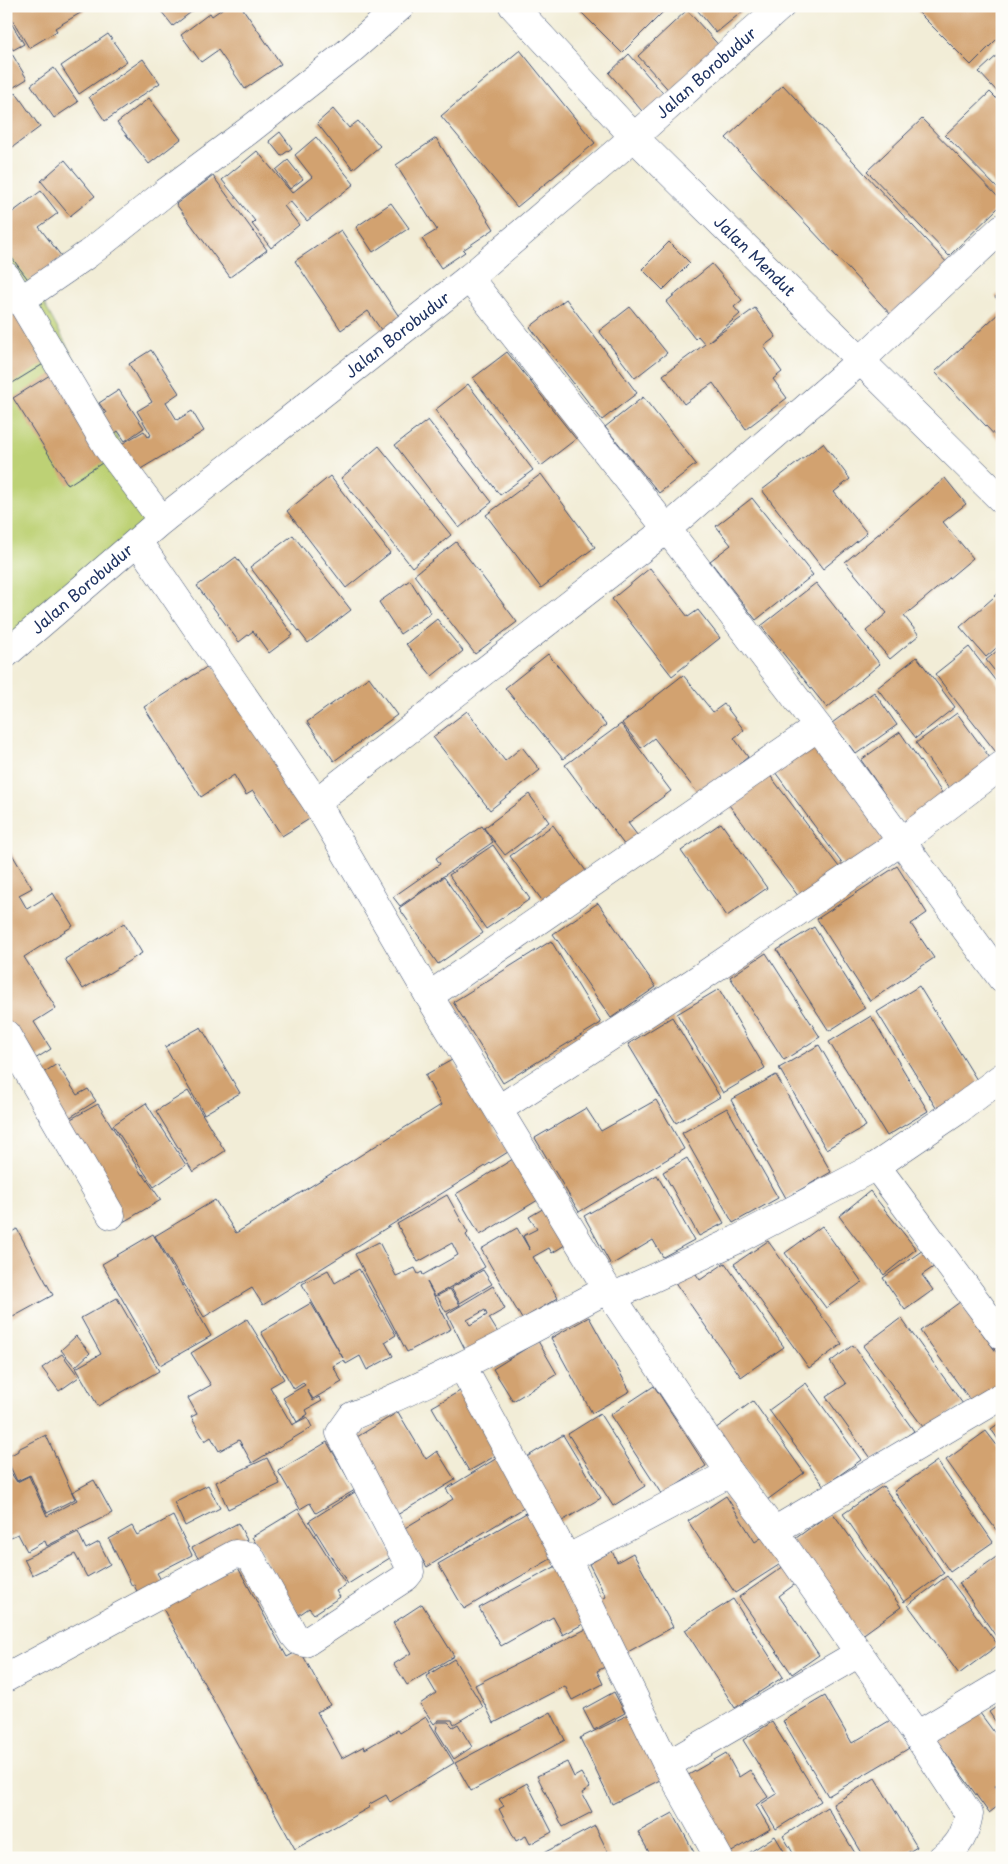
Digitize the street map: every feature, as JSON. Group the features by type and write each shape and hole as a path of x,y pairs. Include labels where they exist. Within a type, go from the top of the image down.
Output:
{"street":[{"path":"21,300 88,254 166,192 248,131 352,49 401,6"},
{"name":"Jalan Mendut","path":"513,6 634,136 1002,500"},
{"name":"Jalan Borobudur","path":"6,654 162,520 469,278 782,6"},
{"path":"316,802 667,528 860,360 1002,228"},
{"path":"6,276 108,448 162,520"},
{"path":"469,278 667,528 818,727 1002,980"},
{"path":"138,542 316,802 429,996 610,1293 730,1473 774,1531 917,1735 969,1814 966,1831 953,1851 942,1858"},
{"path":"429,996 818,727"},
{"path":"499,1109 694,982 902,841 1002,765"},
{"path":"6,1034 111,1215"},
{"path":"6,1678 235,1554 250,1556 294,1635 298,1641 305,1643 406,1577 410,1572 409,1565 340,1433 352,1416 403,1395 610,1293 736,1240 876,1166 1002,1078"},
{"path":"876,1166 1002,1336"},
{"path":"462,1366 567,1559 667,1765 719,1858"},
{"path":"774,1531 1002,1396"},
{"path":"567,1559 730,1473"},
{"path":"667,1765 859,1654"},
{"path":"917,1735 1002,1684"}],"green space":[{"path":"6,234 162,520 6,649"}],"building":[{"path":"6,6 86,6 87,9 55,28 57,31 29,48"},
{"path":"157,6 199,6 173,26"},
{"path":"226,6 241,6 281,64 245,89 218,50 201,62 181,35 210,13 212,16"},
{"path":"360,6 384,6 372,18"},
{"path":"575,6 669,6 622,53"},
{"path":"694,6 749,6 716,33"},
{"path":"912,6 1002,6 1002,34 971,65"},
{"path":"687,10 723,50 674,96 638,56"},
{"path":"8,18 24,44 13,50 6,38 6,19"},
{"path":"108,34 127,61 79,94 61,66"},
{"path":"520,50 595,143 517,207 441,116"},
{"path":"1002,51 1002,97 979,72"},
{"path":"12,54 27,79 6,92 6,57"},
{"path":"629,54 669,100 648,118 609,73"},
{"path":"143,59 160,83 105,121 89,97"},
{"path":"54,68 78,102 54,118 31,85"},
{"path":"783,85 949,265 893,317 726,138"},
{"path":"990,92 1002,104 1002,193 945,135"},
{"path":"16,93 40,127 6,152 6,100"},
{"path":"149,98 181,139 149,164 117,123"},
{"path":"333,109 349,128 358,121 380,146 353,169 317,123"},
{"path":"922,119 1002,201 1002,204 949,256 867,171"},
{"path":"280,132 292,148 281,156 269,141"},
{"path":"316,137 354,184 307,221 290,201 284,206 299,225 271,248 252,224 255,221 222,180 257,151 292,193 312,177 295,155"},
{"path":"436,138 494,229 441,268 422,239 437,230 396,165"},
{"path":"65,160 95,196 70,216 41,181"},
{"path":"288,160 303,179 290,189 276,170"},
{"path":"213,176 267,250 230,277 176,204"},
{"path":"41,191 58,213 39,227 62,257 30,282 6,250 6,217"},
{"path":"391,203 409,228 373,252 356,227"},
{"path":"341,230 404,324 386,337 368,311 341,330 295,261"},
{"path":"669,242 690,263 663,290 642,269"},
{"path":"712,264 742,300 734,307 740,314 708,342 755,308 776,337 764,346 782,372 773,379 787,398 746,429 713,383 684,404 663,375 705,344 698,336 695,339 666,302"},
{"path":"1002,291 1002,303 995,297"},
{"path":"6,299 45,363 6,387"},
{"path":"566,299 637,393 602,420 530,327"},
{"path":"630,307 667,353 635,378 599,331"},
{"path":"1000,312 1002,313 1002,443 935,372"},
{"path":"151,350 179,393 166,402 177,420 192,411 204,431 134,473 118,446 144,431 148,437 151,435 137,411 152,402 129,364"},
{"path":"507,352 576,439 541,466 473,378"},
{"path":"58,370 113,456 68,485 13,398"},
{"path":"468,384 533,470 500,495 435,410"},
{"path":"119,390 144,428 125,441 118,431 113,435 100,418 106,413 99,403"},
{"path":"643,397 696,464 659,493 605,427"},
{"path":"428,420 492,502 459,528 395,445"},
{"path":"823,443 850,479 834,492 867,533 823,569 762,490"},
{"path":"379,446 451,535 412,567 341,478"},
{"path":"541,474 595,547 541,588 486,515"},
{"path":"330,476 390,553 346,588 287,511"},
{"path":"945,478 966,504 943,522 973,558 904,616 919,635 890,659 866,631 887,613 845,562"},
{"path":"752,498 813,575 756,620 710,561 731,545 716,526"},
{"path":"293,535 351,610 308,643 250,567"},
{"path":"456,542 517,622 475,654 414,575"},
{"path":"236,557 293,635 269,653 253,631 239,642 197,586"},
{"path":"650,568 688,617 698,610 720,638 672,676 612,599"},
{"path":"410,580 431,613 400,634 379,602"},
{"path":"816,583 880,664 827,708 761,626"},
{"path":"1002,590 1002,643 986,657 960,627"},
{"path":"437,619 463,651 432,676 406,644"},
{"path":"969,647 1002,689 1002,754 999,756 935,674"},
{"path":"1002,647 1002,680 986,660"},
{"path":"548,654 606,725 563,759 505,688"},
{"path":"917,657 955,707 916,738 877,688"},
{"path":"213,663 311,818 282,836 253,791 246,795 234,775 201,797 144,707"},
{"path":"683,675 713,712 724,704 744,730 734,738 748,757 700,796 654,738 641,748 622,723"},
{"path":"369,677 397,715 334,761 307,722"},
{"path":"874,692 897,725 856,754 832,723"},
{"path":"467,711 505,761 522,747 540,770 490,810 433,737"},
{"path":"957,713 993,762 952,792 916,743"},
{"path":"621,724 671,791 628,823 644,844 631,854 565,765"},
{"path":"900,732 945,797 906,825 861,760"},
{"path":"816,741 888,839 846,869 775,772"},
{"path":"769,774 842,871 802,901 729,805"},
{"path":"529,794 549,822 505,855 484,828"},
{"path":"721,823 767,888 727,916 681,851"},
{"path":"553,825 591,878 549,910 510,856"},
{"path":"482,826 493,842 400,906 393,897 440,864 436,858"},
{"path":"6,844 32,888 19,895 27,909 53,893 73,926 24,957 56,1008 34,1022 51,1049 27,1064 6,1029"},
{"path":"493,845 530,899 486,929 449,875"},
{"path":"897,866 927,913 911,924 934,958 870,1001 817,919"},
{"path":"444,877 483,933 438,964 399,908"},
{"path":"598,903 656,987 611,1018 553,934"},
{"path":"124,923 142,953 83,989 65,959"},
{"path":"814,927 865,1008 829,1031 777,950"},
{"path":"551,941 601,1023 503,1083 453,1002"},
{"path":"766,953 820,1037 784,1060 730,977"},
{"path":"919,986 980,1085 938,1111 877,1012"},
{"path":"719,989 765,1068 723,1093 677,1014"},
{"path":"871,1016 928,1111 887,1136 829,1042"},
{"path":"672,1017 720,1097 676,1123 628,1044"},
{"path":"201,1027 240,1093 204,1114 165,1047"},
{"path":"819,1045 866,1126 826,1149 779,1068"},
{"path":"452,1060 508,1152 263,1305 252,1288 204,1317 155,1236 215,1200 236,1233 441,1105 425,1075"},
{"path":"57,1064 77,1095 88,1089 96,1101 61,1123 32,1080"},
{"path":"776,1075 831,1172 786,1198 731,1100"},
{"path":"188,1091 225,1151 193,1172 156,1111"},
{"path":"656,1100 684,1149 579,1212 535,1138 586,1108 601,1131"},
{"path":"146,1103 186,1165 154,1187 113,1125"},
{"path":"98,1104 142,1175 161,1200 123,1222 60,1125"},
{"path":"727,1108 778,1198 733,1223 682,1133"},
{"path":"687,1158 724,1223 699,1236 663,1172"},
{"path":"513,1159 538,1200 480,1235 456,1194"},
{"path":"657,1175 694,1240 663,1257 653,1240 611,1265 584,1216"},
{"path":"870,1191 916,1249 884,1275 839,1216"},
{"path":"447,1195 468,1233 466,1235 485,1267 435,1296 427,1282 451,1329 407,1352 355,1254 379,1242 396,1276 415,1268 418,1274 422,1272 423,1275 458,1255 452,1243 418,1262 397,1224"},
{"path":"551,1204 573,1240 552,1253 549,1248 533,1257 558,1298 522,1319 481,1249 517,1228 530,1250 523,1236 537,1229 529,1217"},
{"path":"822,1226 862,1282 826,1308 785,1253"},
{"path":"17,1229 53,1295 13,1317 6,1305 6,1235"},
{"path":"153,1234 211,1336 160,1365 102,1264"},
{"path":"768,1241 842,1344 809,1368 734,1264"},
{"path":"923,1250 935,1266 922,1275 933,1290 905,1310 883,1278"},
{"path":"725,1263 784,1347 741,1377 674,1281 692,1268 700,1280"},
{"path":"359,1269 396,1335 385,1342 393,1356 367,1370 360,1356 346,1364 344,1360 333,1366 342,1382 313,1399 307,1390 313,1401 319,1397 322,1401 306,1410 308,1414 297,1422 283,1398 305,1385 303,1383 294,1389 261,1332 311,1303 343,1358 302,1284 328,1270 335,1283"},
{"path":"483,1270 492,1284 460,1303 451,1288"},
{"path":"493,1286 505,1309 489,1318 500,1336 468,1355 447,1314","holes":["485,1310 487,1315 470,1325 467,1320"]},
{"path":"450,1289 460,1305 446,1312 437,1296"},
{"path":"117,1298 159,1371 98,1406 76,1368 101,1354 81,1318"},
{"path":"960,1302 1002,1360 1002,1389 976,1408 920,1331"},
{"path":"6,1307 12,1317 6,1321"},
{"path":"589,1317 630,1391 592,1413 551,1338"},
{"path":"901,1318 963,1404 926,1431 863,1346"},
{"path":"247,1319 284,1379 270,1387 292,1425 307,1417 312,1427 252,1463 239,1440 219,1451 211,1437 205,1441 191,1417 197,1414 188,1398 211,1385 191,1353"},
{"path":"76,1336 90,1353 75,1367 61,1350"},
{"path":"538,1341 557,1374 513,1401 493,1369"},
{"path":"853,1345 914,1431 872,1461 826,1397 846,1384 830,1362"},
{"path":"62,1354 79,1377 59,1391 42,1368"},
{"path":"806,1383 861,1460 824,1486 769,1410"},
{"path":"654,1386 706,1466 662,1495 610,1415"},
{"path":"467,1387 504,1451 469,1471 432,1407"},
{"path":"753,1401 804,1473 767,1500 715,1429"},
{"path":"398,1412 426,1459 437,1451 455,1480 392,1518 352,1440"},
{"path":"600,1414 645,1486 613,1506 568,1434"},
{"path":"1002,1421 1002,1445 991,1429"},
{"path":"986,1431 1002,1452 1002,1538 946,1460"},
{"path":"46,1435 75,1499 47,1513 30,1475 17,1481 6,1458 18,1451 18,1449"},
{"path":"563,1435 601,1498 557,1524 520,1461"},
{"path":"327,1442 355,1490 316,1513 310,1503 300,1509 278,1471"},
{"path":"502,1455 532,1503 427,1567 403,1529 453,1499 446,1489"},
{"path":"267,1458 280,1484 228,1509 216,1482"},
{"path":"937,1461 993,1542 950,1572 894,1491"},
{"path":"6,1466 17,1482 29,1476 47,1516 77,1500 72,1492 94,1480 112,1513 47,1546 45,1541 27,1551 18,1534 6,1539"},
{"path":"208,1485 220,1508 185,1526 174,1502"},
{"path":"883,1486 944,1573 904,1602 843,1514"},
{"path":"355,1492 393,1556 348,1584 309,1521"},
{"path":"726,1496 755,1542 767,1534 785,1561 735,1593 688,1521"},
{"path":"535,1508 561,1553 464,1609 438,1564"},
{"path":"298,1509 346,1585 336,1591 340,1597 314,1614 309,1608 299,1615 252,1537"},
{"path":"832,1512 901,1607 861,1636 792,1541"},
{"path":"173,1516 192,1555 157,1573 164,1585 140,1598 134,1585 132,1586 109,1539 132,1526 137,1535"},
{"path":"238,1523 247,1540 202,1565 192,1548"},
{"path":"78,1532 86,1549 99,1542 110,1564 87,1577 75,1554 32,1575 24,1559"},
{"path":"612,1551 617,1562 633,1553 673,1627 624,1654 596,1602 606,1597 589,1564"},
{"path":"1002,1553 1002,1645 959,1583"},
{"path":"562,1563 592,1619 563,1635 553,1617 501,1646 479,1608"},
{"path":"236,1564 287,1657 300,1650 330,1705 317,1712 342,1758 364,1746 365,1749 398,1730 400,1733 426,1717 454,1763 390,1802 386,1795 368,1805 370,1807 295,1849 161,1605"},
{"path":"787,1564 798,1582 779,1596 819,1655 792,1674 739,1597"},
{"path":"947,1576 998,1645 959,1674 908,1605"},
{"path":"733,1599 783,1677 735,1708 685,1630"},
{"path":"422,1604 454,1656 407,1685 394,1664 411,1653 393,1623"},
{"path":"594,1625 613,1663 597,1671 603,1684 572,1700 565,1686 494,1723 475,1685"},
{"path":"454,1659 483,1707 454,1724 452,1720 439,1720 434,1724 420,1704 436,1693 426,1676"},
{"path":"614,1692 625,1713 594,1730 583,1709"},
{"path":"825,1696 852,1743 894,1718 911,1747 828,1796 783,1721"},
{"path":"1002,1703 1002,1731 989,1712"},
{"path":"977,1709 1002,1743 1002,1782 995,1786 1002,1795 1002,1803 989,1813 936,1739"},
{"path":"551,1712 565,1740 471,1791 455,1763"},
{"path":"634,1712 666,1777 612,1804 580,1738"},
{"path":"438,1722 448,1722 453,1727 458,1724 472,1747 454,1759 436,1730"},
{"path":"772,1722 821,1801 776,1829 761,1804 777,1794 743,1740"},
{"path":"726,1753 739,1777 750,1770 768,1797 756,1805 770,1829 730,1853 685,1777"},
{"path":"567,1762 574,1777 581,1773 590,1788 582,1793 592,1812 563,1827 537,1776"},
{"path":"875,1778 917,1847 899,1858 865,1858 833,1804"},
{"path":"527,1783 552,1832 530,1844 526,1836 516,1841 499,1809 504,1806 499,1799"},
{"path":"827,1807 858,1858 796,1858 783,1836"},
{"path":"673,1813 697,1858 652,1858 638,1832"},
{"path":"595,1826 611,1858 534,1858"},
{"path":"775,1836 788,1858 741,1858"}]}
